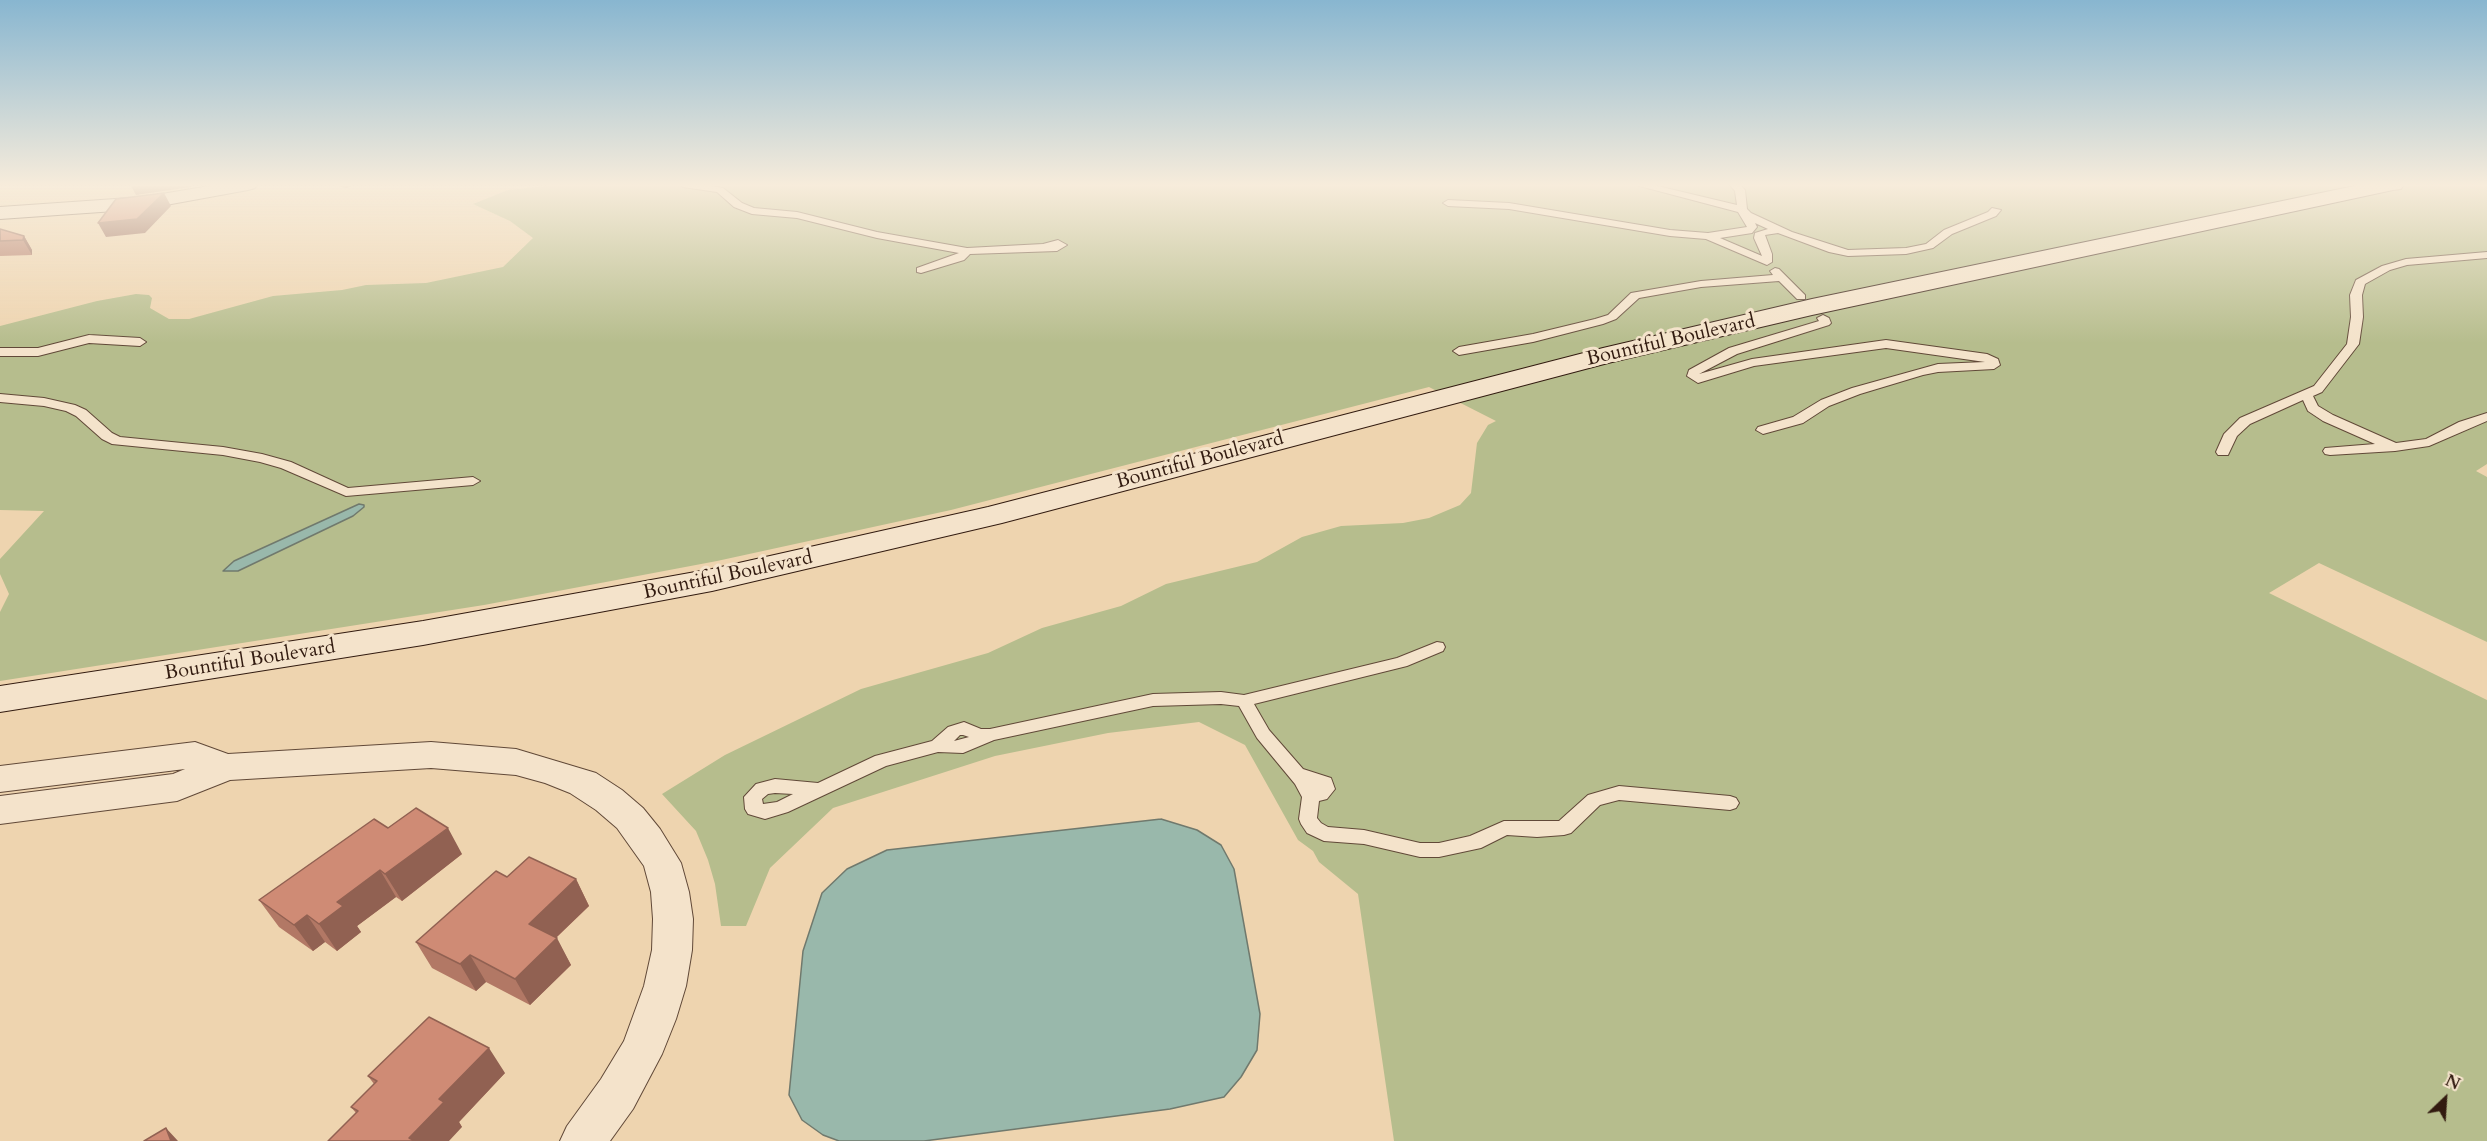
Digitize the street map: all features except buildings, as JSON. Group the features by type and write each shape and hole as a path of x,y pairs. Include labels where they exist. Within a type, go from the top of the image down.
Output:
{"main road":[{"name":"Bountiful Boulevard","path":"0,699 423,633 712,580 991,516 1604,356 1824,305 2142,237"}],"street":[{"path":"0,780 195,755 226,767"},
{"path":"0,810 177,787 226,767 387,756 431,755 516,762 583,783 609,800 630,818 647,839 662,863 670,892 673,919 672,950 665,986 655,1019 640,1054 617,1095 583,1141"}],"lane":[{"path":"890,237 967,251 1044,247"},
{"path":"1711,237 1767,262 1801,297"},
{"path":"1759,237 1767,254 1767,262"},
{"path":"1799,237 1840,252 1878,253 1906,251 1929,246 1941,237"},
{"path":"921,270 960,258 967,254 967,251"},
{"path":"2223,452 2231,434 2245,422 2318,389 2328,378 2353,344 2357,317 2356,295 2360,282 2386,268 2406,262 2487,255"},
{"path":"1459,351 1533,338 1599,322 1612,317 1635,295 1701,284 1782,278"},
{"path":"1763,430 1798,420 1825,403 1856,391 1920,372 1961,366 1994,365 1994,362 1987,358 1886,344 1752,363 1698,379 1693,376 1693,373 1704,366 1733,351 1825,323 1823,318"},
{"path":"0,352 38,352 89,339 140,342"},
{"path":"2306,394 2313,408 2328,418 2365,436 2395,447"},
{"path":"0,398 44,402 70,408 81,413 107,436 117,441 144,446 223,451 262,458 286,465 346,492 473,481"},
{"path":"2330,451 2395,447 2429,442 2487,417"},
{"path":"817,789 881,761 938,746 963,747 990,735 1153,700 1221,698 1245,701 1401,662 1437,647"},
{"path":"1245,701 1263,734 1298,775 1311,797 1308,819 1314,828 1324,834 1364,837 1420,850 1440,850 1474,843 1503,828 1537,830 1564,828 1594,800 1619,793 1730,803"}],"green space":[{"path":"2487,237 2487,464 2476,471 2487,477 2487,642 2319,563 2269,593 2487,700 2487,1141 1394,1141 1358,894 1319,862 1313,851 1298,840 1245,745 1199,722 1108,733 995,756 833,808 770,868 746,926 721,926 715,884 696,831 662,794 725,755 861,689 988,653 1042,628 1121,606 1166,584 1257,562 1302,537 1341,526 1403,523 1429,518 1460,505 1471,493 1477,443 1488,425 1496,421 1429,387 951,510 717,561 484,605 0,681 0,612 9,594 0,574 0,559 44,511 0,510 0,326 97,301 136,294 149,295 152,298 150,308 169,319 189,319 273,296 342,290 366,285 426,283 503,267 533,238"}],"shaded area":[{"path":"359,504 364,507 353,516 238,571 223,571 234,561"},
{"path":"1161,819 1197,830 1221,845 1234,869 1260,1014 1257,1050 1241,1077 1224,1097 1170,1109 924,1141 839,1141 823,1135 802,1120 789,1095 803,951 822,893 847,869 887,850"}]}
